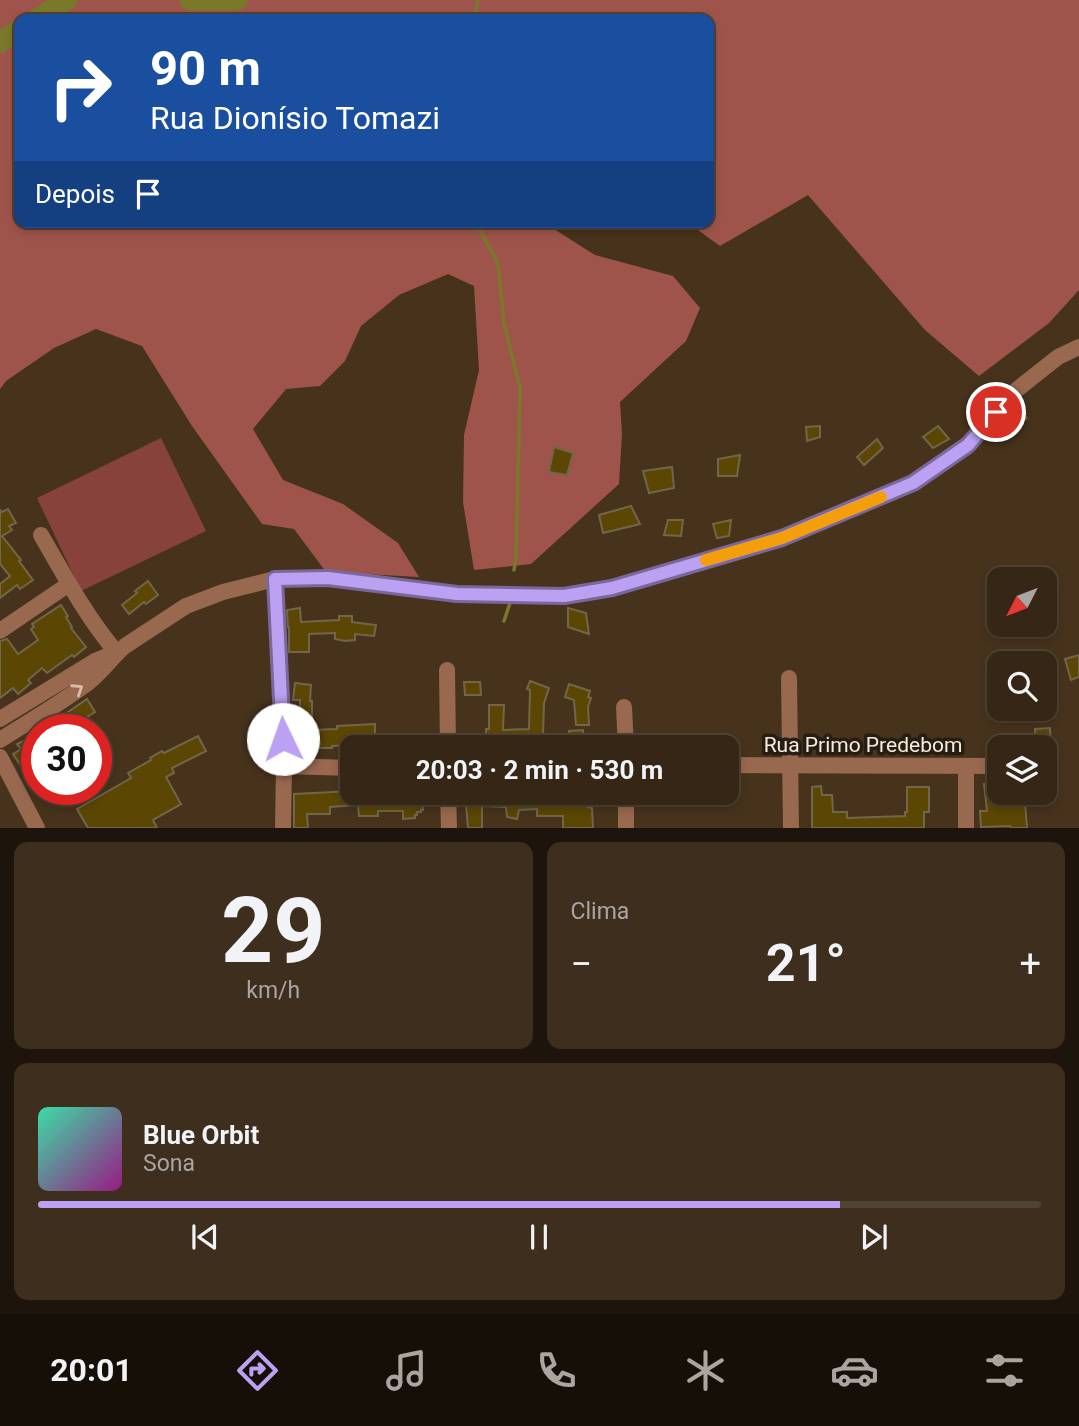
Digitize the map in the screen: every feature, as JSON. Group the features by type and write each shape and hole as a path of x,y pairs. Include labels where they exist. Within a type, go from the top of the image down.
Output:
{"street":[{"path":"0,740 88,683 117,653 186,606 223,592 275,579 328,578 457,594 564,596 612,588 661,575 782,538 913,483 968,445 1010,395 1058,357 1079,347"},
{"path":"41,535 117,653"},
{"path":"0,617 67,579"},
{"path":"0,631 67,579"},
{"path":"275,579 284,766 283,828"},
{"path":"0,719 95,660 117,653"},
{"path":"447,670 448,735"},
{"path":"789,678 791,828"},
{"path":"624,707 625,735"},
{"path":"0,757 37,828"},
{"name":"Rua Primo Predebom","path":"739,765 987,766"},
{"path":"284,766 340,768"},
{"path":"966,767 966,828"},
{"path":"448,805 449,828"},
{"path":"626,805 626,828"}],"shaded area":[{"path":"0,0 1079,0 1079,290 1049,323 979,376 925,330 808,195 720,246 695,228 714,228 714,14 14,14 14,228 553,228 595,255 673,276 700,308 686,341 620,402 622,434 619,484 531,564 474,570 463,502 464,435 479,370 474,286 448,274 399,295 361,326 345,361 320,386 286,389 253,429 283,480 343,504 398,543 419,577 326,572 294,529 262,524 192,426 142,346 96,329 54,348 6,381 0,389"},
{"path":"161,438 206,531 81,591 37,498"}],"building":[{"path":"1016,404 1027,418 1018,426 1007,415"},
{"path":"820,426 820,437 807,441 806,427"},
{"path":"938,426 949,439 933,448 923,437"},
{"path":"877,439 883,448 864,465 857,457"},
{"path":"554,447 573,453 567,475 549,472"},
{"path":"740,455 737,476 718,476 718,459"},
{"path":"672,467 674,488 649,493 643,471"},
{"path":"631,506 640,524 603,533 599,515"},
{"path":"8,509 16,523 9,526 12,530 2,536 33,580 20,589 17,585 0,598 0,584 10,576 0,564 0,510 2,512"},
{"path":"668,520 683,520 681,536 664,535"},
{"path":"731,520 729,536 717,538 713,524"},
{"path":"148,581 158,595 129,614 122,605"},
{"path":"61,605 71,628 86,647 47,673 42,668 28,680 31,683 18,694 13,688 0,698 0,641 7,639 18,654 38,640 31,629 34,627 32,624"},
{"path":"300,608 301,622 339,620 339,616 352,616 352,622 376,625 374,636 355,634 355,640 345,641 335,639 335,633 309,634 309,652 289,652 287,610"},
{"path":"568,608 586,613 589,634 568,627"},
{"path":"1079,655 1079,677 1071,680 1065,659"},
{"path":"530,681 549,688 544,703 543,735 486,735 486,729 489,729 489,705 504,705 503,730 529,729 530,690 527,689"},
{"path":"464,682 480,682 481,695 465,695"},
{"path":"295,683 311,685 312,730 375,724 375,735 340,735 340,746 332,748 294,746 293,730 300,730 300,700 293,700"},
{"path":"569,684 590,691 589,725 576,725 574,700 565,697"},
{"path":"87,699 95,712 92,714 65,714"},
{"path":"1050,728 1050,735 1035,735 1035,729"},
{"path":"583,730 583,735 569,735 569,731"},
{"path":"198,736 206,751 172,768 174,773 166,777 181,804 153,820 157,828 88,828 77,809 84,805 112,805 112,789 131,778 128,773 162,751 164,753"},
{"path":"21,749 21,766 13,754"},
{"path":"984,784 987,784 987,805 1025,805 1027,828 981,827 980,811 987,811"},
{"path":"821,786 822,795 832,795 833,812 847,812 847,818 905,816 907,787 929,787 929,812 924,812 924,828 812,828 812,787"},
{"path":"340,792 340,805 358,805 330,807 330,814 307,814 308,828 294,828 294,794"},
{"path":"358,805 423,805 423,810 417,812 415,818 403,819 403,811 378,811 378,816 359,816"},
{"path":"466,805 588,805 592,808 593,828 563,828 563,816 537,816 537,809 519,810 517,819 507,817 506,807 482,806 482,828 468,828"}],"waterway":[{"path":"45,14 67,0"},
{"path":"190,0 237,0"},
{"path":"475,14 478,0"},
{"path":"0,42 14,33"},
{"path":"478,228 498,263 504,323 520,388 514,570"},
{"path":"504,621 510,603"}],"slow traffic":[{"path":"706,560 782,538 881,497"}],"route":[{"path":"283,739 275,579 328,578 457,594 564,596 612,588 782,538 913,483 968,445 996,412"}]}
